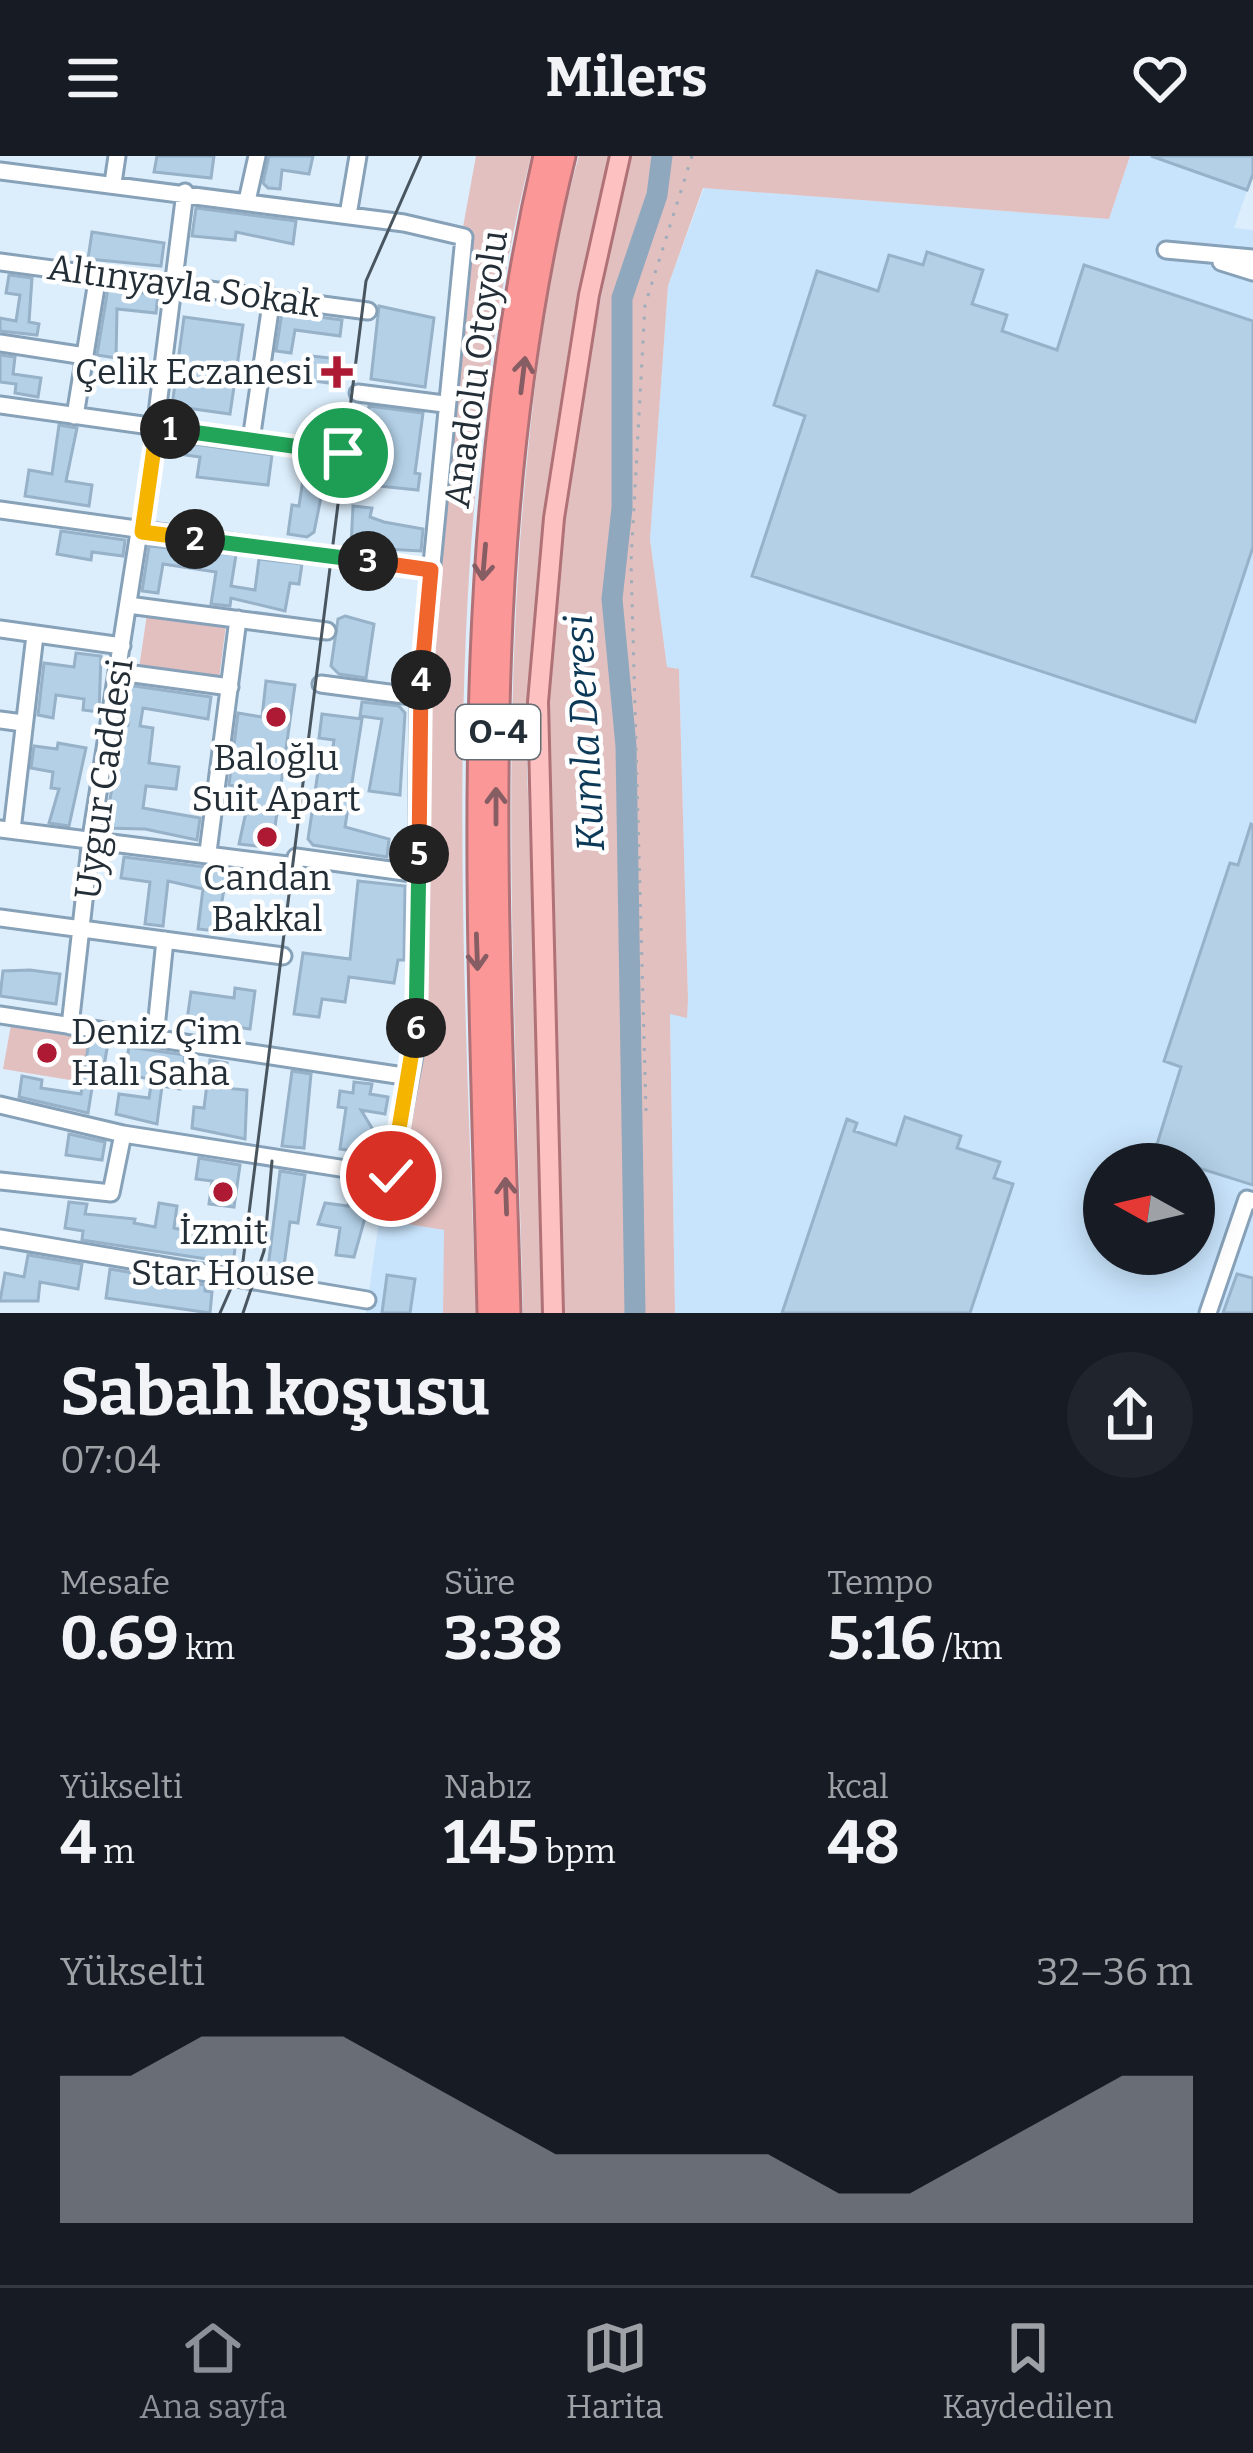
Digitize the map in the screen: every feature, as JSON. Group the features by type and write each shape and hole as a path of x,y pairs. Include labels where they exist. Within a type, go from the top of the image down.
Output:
{"highway":[{"name":"Anadolu Otoyolu","path":"490,1313 475,860 482,606 508,338 545,156"},
{"name":"Anadolu Otoyolu","path":"509,1313 496,890 502,586 526,344 564,156"}],"main road":[{"path":"554,1313 538,701 570,412 589,295 620,156"}],"street":[{"path":"112,183 117,156"},
{"path":"247,201 256,156"},
{"path":"348,215 358,156"},
{"path":"0,171 398,222 454,231 464,237 444,404 419,697 419,874 410,1077 385,1210"},
{"name":"Uygur Caddesi","path":"70,1026 92,838 177,286 185,192"},
{"path":"1166,250 1253,258"},
{"path":"1190,253 1253,272"},
{"name":"Altınyayla Sokak","path":"0,262 368,311"},
{"path":"75,416 98,275"},
{"path":"251,440 272,297"},
{"path":"0,343 85,356"},
{"path":"358,393 444,404"},
{"path":"0,405 350,454"},
{"path":"0,510 431,570"},
{"path":"128,605 327,631"},
{"path":"208,852 238,620"},
{"path":"0,629 122,646"},
{"path":"34,634 6,829 419,874"},
{"path":"119,672 230,687"},
{"path":"321,683 419,697"},
{"path":"0,720 23,723"},
{"path":"0,918 283,956"},
{"path":"155,1038 165,940"},
{"path":"0,1016 410,1077"},
{"path":"0,1105 123,1134 391,1176"},
{"path":"0,1180 111,1192 123,1134"},
{"path":"1208,1313 1246,1199 1253,1201"},
{"path":"0,1238 368,1300"}],"path":[{"path":"646,1111 631,562 645,305 692,156"}],"shaded area":[{"path":"476,156 531,156 501,298 480,442 468,586 463,877 476,1313 443,1313 444,1230 389,1221 428,1012 425,699 448,405 471,244 463,227"},
{"path":"579,156 611,156 560,412 530,700 527,768 546,1313 523,1313 511,774 519,559 536,377 553,265"},
{"path":"629,156 1130,156 1109,219 703,188 668,286 650,539 667,667 679,669 688,1000 687,1018 670,1014 675,1313 563,1313 545,800 546,704 557,568 580,404"},
{"path":"1130,156 1253,156 1253,174 1234,228 1253,230 1253,1313 675,1313 670,1013 688,1000 679,669 667,667 650,539 668,286 704,188 1109,219"},
{"path":"147,614 226,625 219,679 139,668"},
{"name":"Deniz Çim Halı Saha","path":"11,1025 90,1038 82,1082 3,1069"},
{"path":"379,1220 445,1230 443,1313 366,1313"}],"building":[{"path":"157,156 214,156 211,178 154,172"},
{"path":"269,156 313,156 309,174 282,170 280,189 263,183"},
{"path":"1151,156 1253,156 1253,174 1247,190"},
{"path":"196,208 296,221 293,244 236,232 235,240 192,236"},
{"path":"92,232 164,243 161,266 88,259"},
{"path":"927,252 983,270 972,304 1007,315 1002,331 1057,350 1084,265 1253,321 1253,547 1195,722 752,576 805,416 774,405 817,271 878,291 889,255 923,265"},
{"path":"9,275 32,278 29,322 39,324 37,335 0,331 0,318 16,321 20,295 6,293"},
{"path":"108,288 158,295 156,313 117,309 116,358 97,355"},
{"path":"379,306 434,318 425,387 371,379"},
{"path":"282,312 342,320 340,336 295,330 291,353 276,351"},
{"path":"184,317 243,325 230,414 172,406"},
{"path":"0,355 15,357 13,374 41,378 38,397 15,393 16,384 0,382"},
{"path":"311,356 340,359 336,384 307,380"},
{"path":"369,406 423,413 415,473 420,474 418,490 359,484"},
{"path":"59,425 77,428 66,481 92,485 89,506 25,496 29,470 52,474"},
{"path":"166,440 272,455 268,485 197,477 200,457 164,452"},
{"path":"306,460 328,463 314,532 307,537 288,534 292,505 299,506"},
{"path":"353,506 372,508 370,517 384,522 423,529 421,551 351,547"},
{"path":"61,531 125,540 123,556 92,552 91,560 57,554"},
{"path":"149,546 236,555 231,586 255,590 259,559 302,564 299,584 290,583 285,611 231,598 230,606 211,604 216,572 163,564 158,593 142,591"},
{"path":"345,616 374,624 366,678 339,674 331,666 338,619"},
{"path":"76,653 101,656 99,712 83,710 84,699 56,695 53,718 38,715 44,663 74,667"},
{"path":"266,681 295,685 272,848 239,844 251,789 229,785 238,713 262,717"},
{"path":"127,685 211,697 208,719 143,708 140,726 153,728 149,763 179,767 176,789 146,786 143,808 200,818 197,840 145,829 105,828 123,724 128,725"},
{"path":"362,702 399,706 405,713 400,795 369,791 382,719 360,716"},
{"path":"322,714 362,719 345,827 389,839 387,857 313,845 308,839 319,765 330,766 334,740 319,738"},
{"path":"58,743 86,748 69,826 49,823 59,789 51,788 53,772 31,768 34,746 57,749"},
{"path":"1251,824 1253,1185 1215,1173 1215,1143 1157,1143 1181,1067 1164,1061 1230,863 1238,865"},
{"path":"124,857 254,873 251,893 224,889 217,931 198,929 203,889 168,881 163,926 145,924 150,882 121,878"},
{"path":"358,881 405,886 404,960 398,960 394,983 349,977 345,1002 322,999 319,1017 294,1014 303,953 350,959"},
{"path":"3,971 60,974 56,1004 0,996"},
{"path":"235,988 255,991 250,1029 187,1020 191,992 234,998"},
{"path":"89,1041 108,1043 101,1083 92,1088 88,1113 19,1097 22,1076 42,1080 41,1088 81,1094"},
{"path":"129,1047 185,1055 180,1089 162,1086 157,1124 116,1114 119,1094 149,1098 152,1079 124,1075"},
{"path":"210,1060 227,1063 224,1088 247,1090 245,1139 192,1128 194,1107 204,1108"},
{"path":"292,1071 311,1074 304,1148 282,1146"},
{"path":"354,1082 372,1084 370,1094 388,1097 385,1114 361,1110 378,1138 373,1154 340,1149 346,1108 338,1107 340,1091 353,1093"},
{"path":"905,1117 961,1136 957,1148 1000,1162 994,1178 1013,1184 970,1313 782,1313 847,1119 857,1123 854,1131 896,1145"},
{"path":"69,1134 105,1142 102,1160 66,1155"},
{"name":"İzmit Star House","path":"199,1158 240,1165 234,1207 209,1204 212,1181 196,1179"},
{"path":"280,1171 305,1175 298,1223 290,1222 283,1273 268,1268"},
{"path":"354,1182 373,1189 354,1257 336,1255 340,1228 318,1224 325,1203 348,1206"},
{"path":"69,1202 87,1204 85,1214 135,1219 134,1223 155,1227 159,1203 177,1206 174,1228 236,1242 233,1263 82,1240 83,1231 65,1228"},
{"path":"28,1255 82,1264 78,1289 40,1282 38,1301 0,1301 5,1273 24,1277"},
{"path":"110,1269 205,1285 205,1291 212,1292 210,1313 106,1298"},
{"path":"1237,1274 1253,1278 1253,1313 1223,1313"},
{"path":"387,1275 415,1279 410,1313 382,1313"}],"waterway":[{"name":"Kumla Deresi","path":"635,1313 626,746 612,599 622,508 622,298 657,195 662,156"}],"tram line":[{"path":"220,1313 243,1261 366,281 421,156"},
{"path":"243,1313 264,1251 272,1161"}],"place":[{"name":"Çelik Eczanesi","path":"337,372"},
{"name":"Baloğlu Suit Apart","path":"276,717"},
{"name":"Candan Bakkal","path":"267,837"},
{"name":"Deniz Çim Halı Saha","path":"47,1053"},
{"name":"İzmit Star House","path":"223,1192"}],"route":[{"path":"343,453 157,427 142,532 431,570 419,697 415,1050 391,1176"}]}
